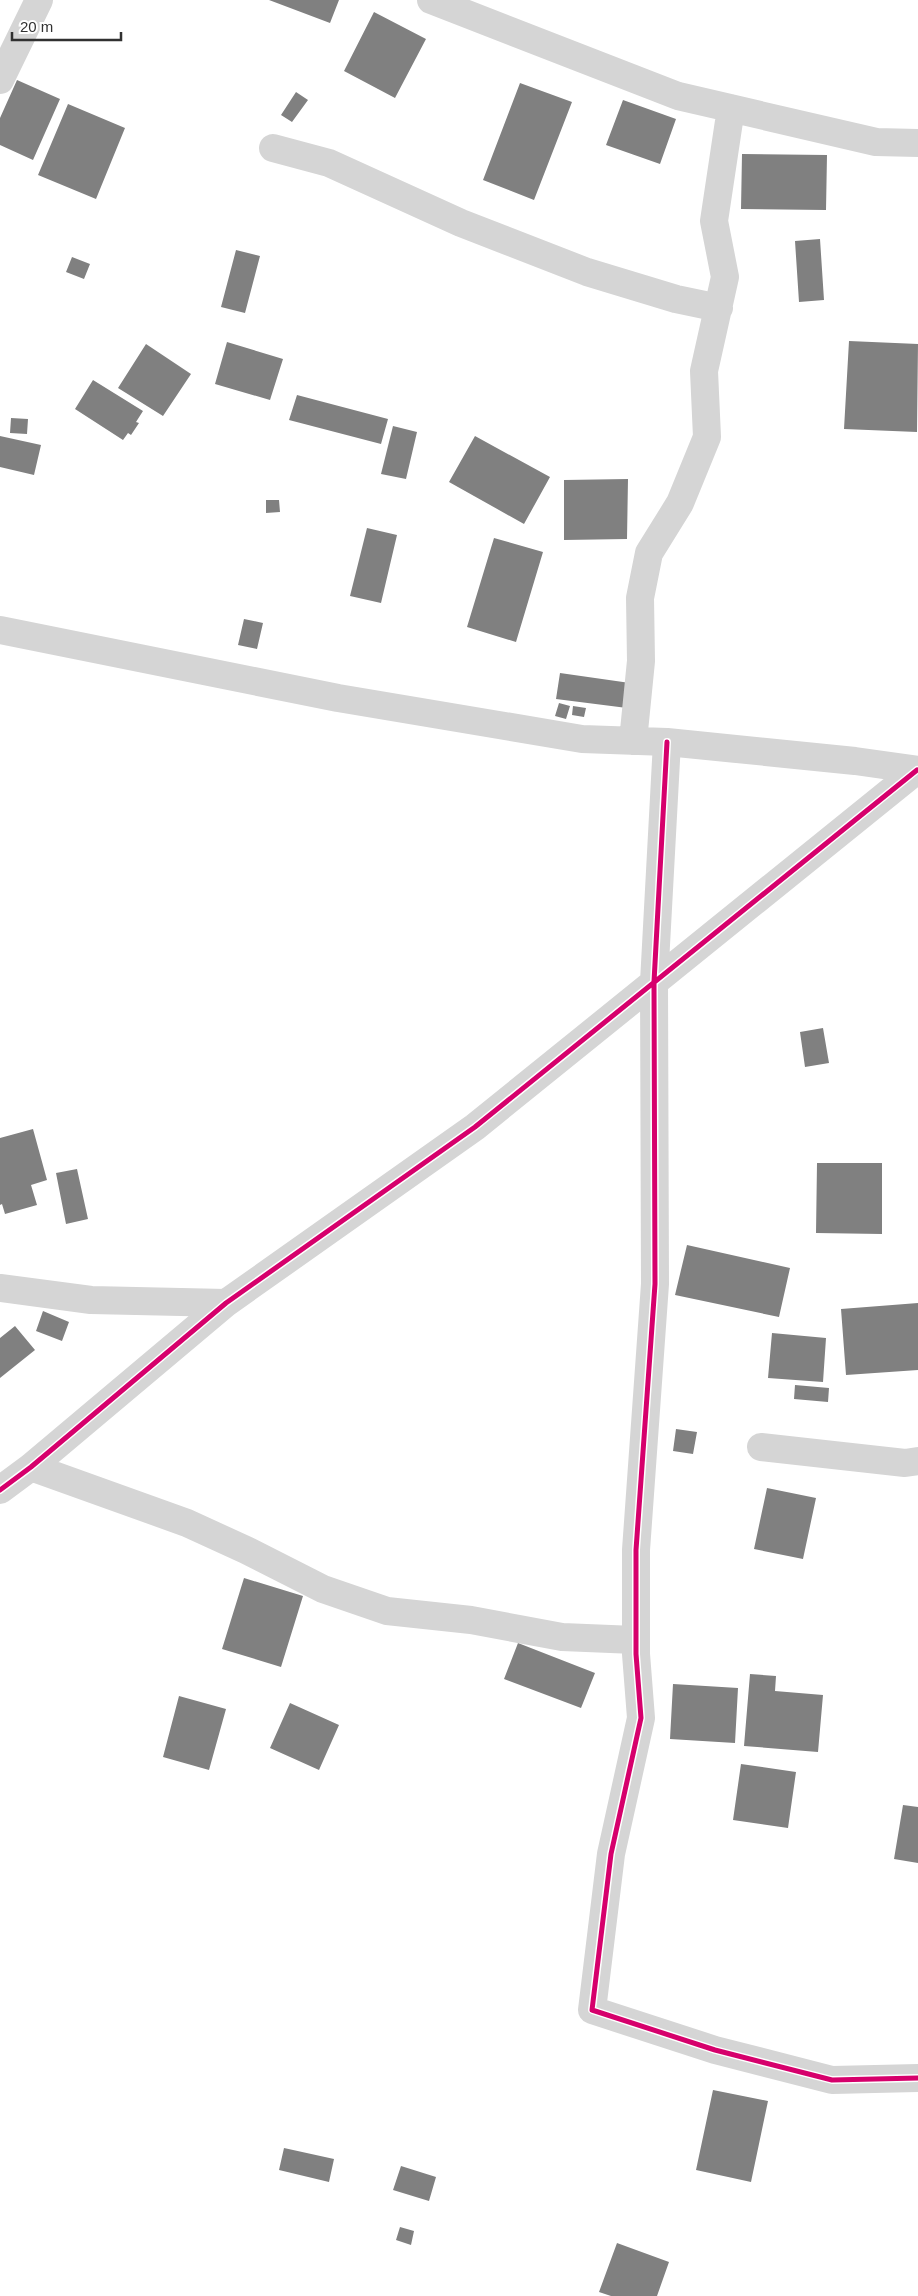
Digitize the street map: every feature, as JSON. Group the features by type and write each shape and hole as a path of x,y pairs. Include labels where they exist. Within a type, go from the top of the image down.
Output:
{"street":[{"path":"0,80 39,0"},
{"path":"431,0 678,96 876,142 918,143"},
{"path":"633,741 641,661 640,598 649,553 680,503 707,437 704,371 725,277 714,221 731,108"},
{"path":"273,148 329,163 461,223 587,272 676,299 718,308"},
{"path":"0,630 338,698 582,739 667,742 855,761 918,770"},
{"path":"667,742 654,982 655,1284 636,1550 635,1640 641,1718 611,1854 592,2010 715,2050 832,2080 918,2078"},
{"path":"0,1490 32,1467 226,1303 475,1127 918,770"},
{"path":"0,1288 91,1300 226,1303"},
{"path":"761,1446 905,1463 918,1461"},
{"path":"32,1467 187,1523 324,1589 386,1611 471,1620 562,1637 635,1640"}],"building":[{"path":"269,0 339,0 330,23"},
{"path":"374,12 426,39 395,98 344,71"},
{"path":"17,80 60,99 33,160 0,145 0,118"},
{"path":"520,83 572,102 534,200 483,180"},
{"path":"296,92 308,100 292,122 281,115"},
{"path":"623,100 676,119 660,164 606,145"},
{"path":"68,104 125,128 96,199 38,175"},
{"path":"742,154 827,155 826,210 741,209"},
{"path":"820,239 824,300 799,302 795,241"},
{"path":"236,250 260,256 245,313 221,307"},
{"path":"72,257 90,264 84,279 66,272"},
{"path":"849,341 918,344 917,432 844,429"},
{"path":"227,342 283,359 270,400 215,384"},
{"path":"146,344 191,374 163,416 118,388"},
{"path":"93,380 143,411 136,422 139,423 131,435 128,433 123,440 75,409"},
{"path":"297,395 388,419 381,444 289,420"},
{"path":"11,418 28,419 27,434 10,433"},
{"path":"393,426 417,432 406,479 381,474"},
{"path":"0,436 41,445 34,475 0,467"},
{"path":"475,436 550,477 524,524 449,482"},
{"path":"628,479 627,539 564,540 564,480"},
{"path":"266,500 279,500 280,512 266,513"},
{"path":"367,528 397,535 381,603 350,596"},
{"path":"494,538 543,552 516,642 467,627"},
{"path":"244,619 263,623 257,649 238,645"},
{"path":"560,673 630,683 627,708 556,699"},
{"path":"559,703 570,706 566,719 555,716"},
{"path":"573,706 586,708 584,717 572,715"},
{"path":"823,1028 829,1063 805,1067 800,1032"},
{"path":"33,1129 47,1180 31,1185 37,1205 5,1214 2,1204 0,1205 0,1138"},
{"path":"817,1163 882,1163 882,1234 816,1233"},
{"path":"77,1169 88,1219 66,1224 56,1173"},
{"path":"687,1245 790,1268 779,1317 675,1295"},
{"path":"918,1303 918,1370 846,1375 841,1309"},
{"path":"43,1311 69,1322 62,1341 36,1331"},
{"path":"15,1326 35,1350 0,1378 0,1338"},
{"path":"772,1333 826,1338 823,1382 768,1378"},
{"path":"795,1385 829,1388 828,1402 794,1399"},
{"path":"676,1429 697,1432 693,1454 673,1451"},
{"path":"767,1488 816,1498 803,1559 754,1549"},
{"path":"244,1578 303,1596 281,1667 222,1649"},
{"path":"518,1643 595,1673 581,1708 504,1679"},
{"path":"750,1674 776,1676 775,1691 823,1695 818,1752 744,1746"},
{"path":"673,1684 738,1688 735,1743 670,1739"},
{"path":"179,1696 226,1709 209,1770 163,1757"},
{"path":"290,1703 339,1725 319,1770 270,1748"},
{"path":"741,1764 796,1772 788,1828 733,1820"},
{"path":"903,1805 918,1807 918,1863 894,1859"},
{"path":"713,2090 768,2101 751,2182 696,2170"},
{"path":"284,2148 334,2159 329,2182 279,2170"},
{"path":"401,2166 436,2177 429,2201 393,2190"},
{"path":"400,2227 414,2231 411,2245 396,2240"},
{"path":"617,2243 669,2262 657,2296 611,2296 599,2292"}],"cycle path":[{"path":"667,742 654,982 655,1284 636,1550 636,1654 641,1718 611,1854 592,2010 715,2050 832,2080 918,2078"},
{"path":"0,1490 31,1467 226,1303 475,1127 917,770"}]}
